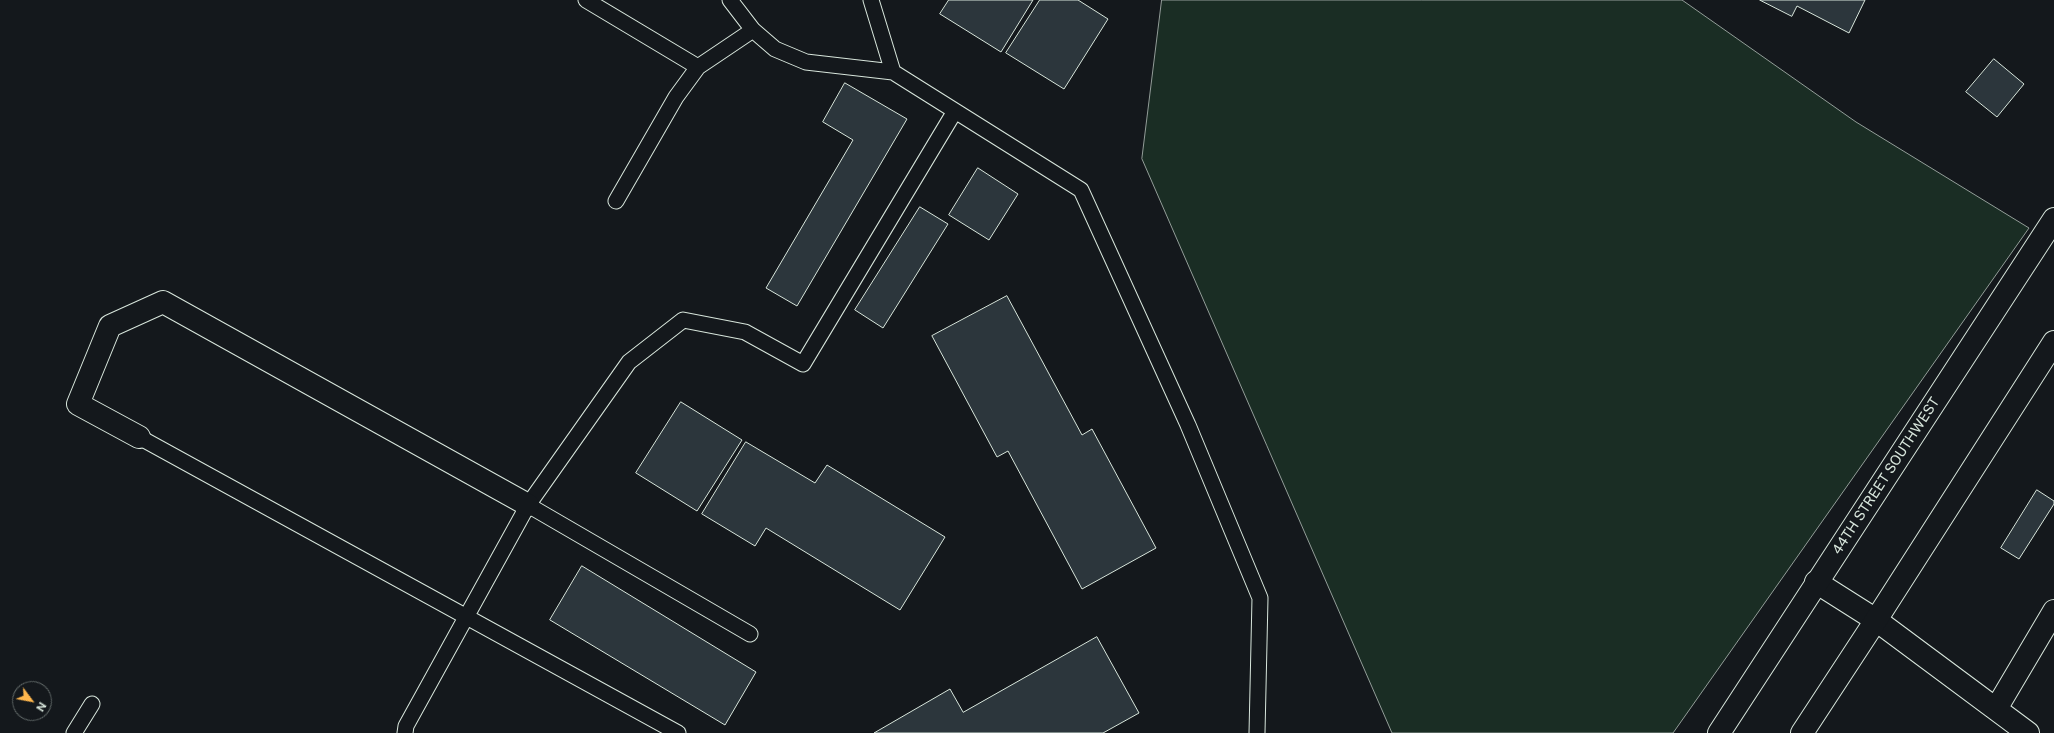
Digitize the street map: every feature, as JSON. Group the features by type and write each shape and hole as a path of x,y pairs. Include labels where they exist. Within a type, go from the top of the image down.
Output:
{"main road":[{"name":"44TH STREET SOUTHWEST","path":"1719,733 2054,219"},
{"path":"139,437 78,404 110,326 163,302 528,505"},
{"path":"1802,733 2054,342"},
{"path":"1816,582 1876,620 2028,733"},
{"path":"1996,709 2054,611"}],"lane":[{"path":"586,0 698,67"},
{"path":"730,0 753,30 775,49 806,62 893,72 1081,190 1188,425 1260,598 1257,733"},
{"path":"871,0 893,72"},
{"path":"616,201 676,97 698,67 753,30"},
{"path":"405,733 406,726 528,505 629,362 683,320 745,332 804,364 955,111"},
{"path":"139,437 678,733"},
{"path":"528,505 750,634"},
{"path":"74,733 92,704"}],"green space":[{"path":"1162,0 1682,0 1856,122 2029,228 1673,733 1392,733 1142,159"}],"building":[{"path":"949,0 1033,0 1001,52 940,14"},
{"path":"1040,0 1078,0 1108,19 1064,89 1006,53"},
{"path":"1760,0 1865,0 1849,33 1797,6 1792,16"},
{"path":"1994,59 2024,84 1997,117 1966,92"},
{"path":"845,83 907,119 797,306 766,288 853,140 823,122"},
{"path":"978,168 1018,194 989,240 949,215"},
{"path":"920,207 948,224 883,328 855,310"},
{"path":"1007,296 1082,435 1092,429 1156,548 1082,589 1008,451 997,457 932,336"},
{"path":"681,402 742,440 697,511 636,473"},
{"path":"746,442 815,483 827,465 945,537 900,610 766,528 755,546 702,514"},
{"path":"2037,490 2054,501 2054,504 2019,559 2001,548"},
{"path":"582,566 756,672 725,725 550,620"},
{"path":"1097,637 1139,713 1103,733 874,733 950,689 963,712"}]}
